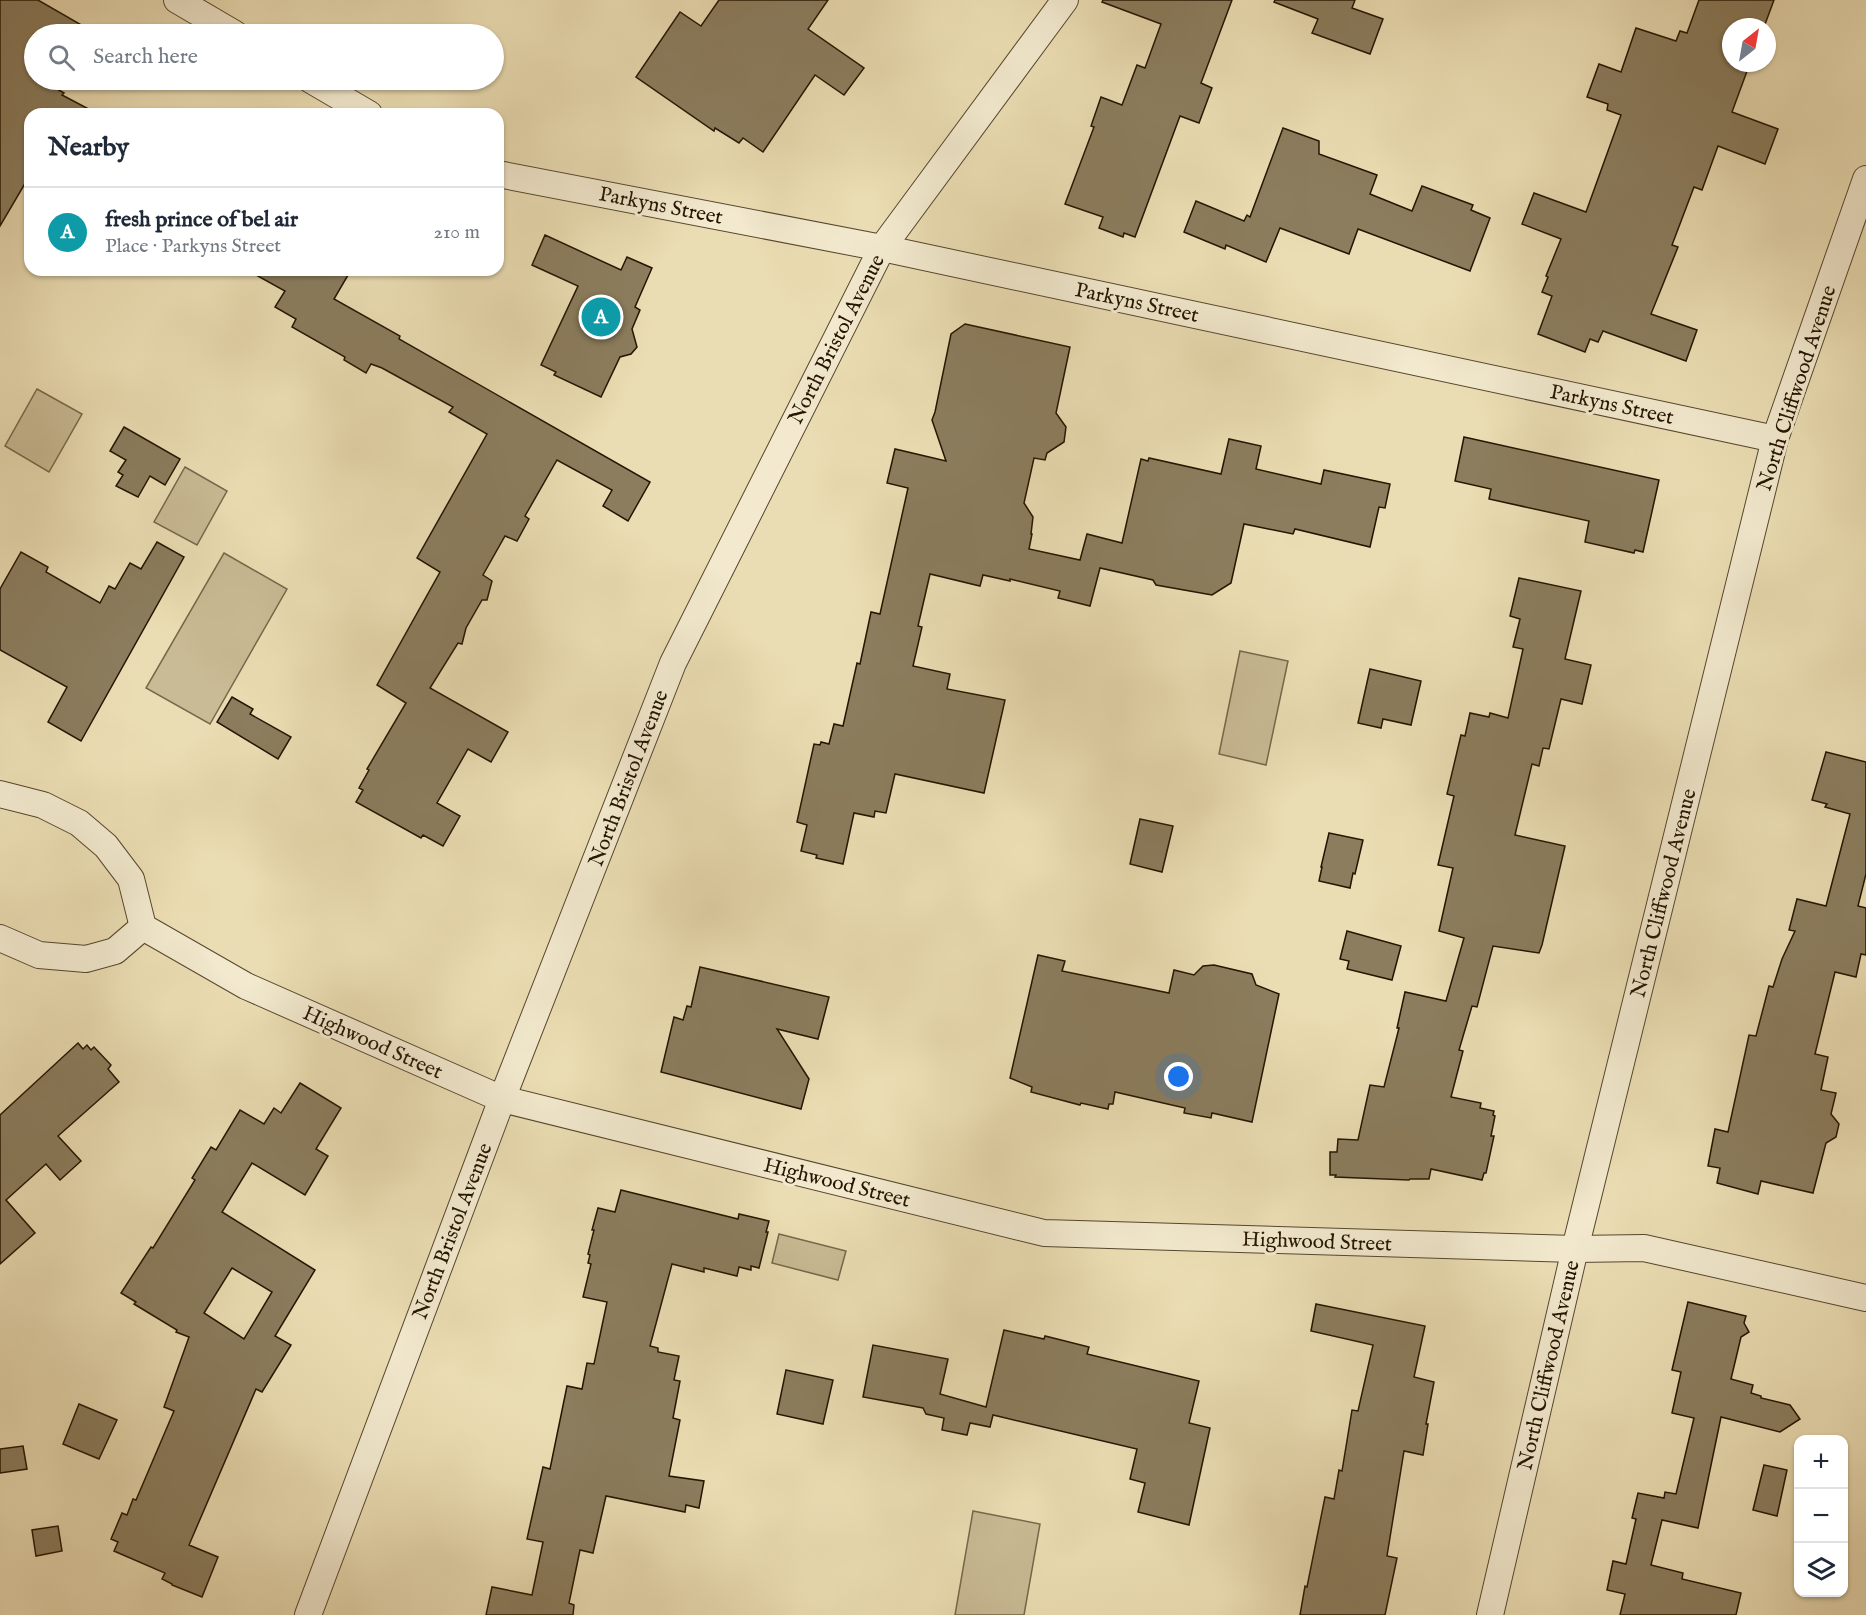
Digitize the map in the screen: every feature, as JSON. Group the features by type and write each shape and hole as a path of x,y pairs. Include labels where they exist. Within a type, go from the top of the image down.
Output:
{"street":[{"path":"177,0 218,24"},
{"name":"North Bristol Avenue","path":"308,1615 502,1099 674,663 882,248 1065,0"},
{"path":"328,90 359,108"},
{"name":"Parkyns Street","path":"504,175 882,248 1775,439"},
{"name":"North Cliffwood Avenue","path":"1490,1615 1575,1249 1775,439 1866,179"},
{"path":"0,794 43,805 79,823 106,846 131,879 143,927 115,951 86,959 39,955 0,938"},
{"name":"Highwood Street","path":"143,927 246,986 502,1099 1044,1233 1575,1249 1644,1248 1866,1298"}],"shaded area":[{"path":"37,389 82,414 49,472 5,446"},
{"path":"185,467 227,491 197,545 154,522"},
{"path":"224,553 287,589 210,724 146,688"},
{"path":"1240,651 1288,661 1266,765 1219,754"},
{"path":"779,1234 846,1251 838,1280 772,1263"},
{"path":"973,1511 1040,1524 1024,1615 955,1615"}],"building":[{"path":"0,0 38,0 80,24 24,24 24,90 59,90 64,93 62,95 87,108 24,108 24,185 0,226"},
{"path":"719,0 828,0 808,29 864,68 844,95 815,75 763,152 743,138 739,143 715,128 714,131 636,77 680,12 701,26"},
{"path":"1103,0 1232,0 1201,83 1212,88 1199,123 1180,116 1135,237 1124,233 1123,237 1099,228 1103,217 1065,204 1094,127 1091,126 1101,97 1122,105 1137,65 1145,68 1161,24 1102,2"},
{"path":"1275,0 1355,0 1352,8 1383,19 1370,54 1312,33 1318,19 1274,2"},
{"path":"1699,0 1774,0 1767,18 1722,18 1722,72 1747,72 1732,112 1778,129 1765,164 1718,146 1702,190 1694,187 1672,245 1678,247 1651,314 1697,330 1686,361 1603,331 1598,342 1590,339 1585,352 1538,334 1552,296 1542,292 1561,239 1522,224 1534,193 1586,212 1621,115 1607,110 1608,104 1587,97 1599,64 1621,72 1636,28 1676,41 1680,31 1687,33"},
{"path":"1283,128 1319,141 1319,154 1377,175 1370,194 1412,211 1422,186 1473,205 1471,210 1490,218 1470,271 1358,229 1349,254 1280,228 1266,262 1226,245 1225,249 1184,232 1196,201 1244,221 1247,215 1250,217"},
{"path":"545,235 621,270 627,257 652,268 635,307 640,310 632,329 637,347 631,354 620,357 601,397 554,375 556,372 541,365 578,286 532,265"},
{"path":"258,276 347,276 334,299 400,336 399,339 650,482 628,521 603,506 612,490 557,460 525,516 529,519 517,541 505,536 483,575 492,581 487,600 482,600 466,628 462,644 458,643 430,688 508,732 491,762 468,749 437,803 460,816 443,846 423,835 421,838 356,802 363,790 359,788 369,770 367,769 406,703 377,685 440,572 417,558 487,434 449,412 453,407 382,368 371,364 366,373 344,360 345,357 292,327 296,319 275,307 285,291"},
{"path":"965,324 1070,347 1056,413 1066,427 1064,442 1047,453 1045,460 1034,458 1024,503 1033,517 1029,549 1080,560 1087,534 1122,543 1141,459 1148,461 1149,458 1221,474 1229,439 1261,446 1256,469 1321,484 1324,470 1390,484 1385,508 1379,507 1370,547 1295,529 1293,534 1244,524 1231,583 1212,595 1156,585 1153,580 1100,568 1090,606 1058,598 1060,591 1010,579 1010,581 983,575 980,586 930,574 918,626 922,627 913,666 950,674 947,689 1005,700 984,793 895,774 886,813 875,811 874,817 854,813 843,864 816,858 817,855 801,851 807,825 797,822 814,744 820,745 821,742 829,744 834,724 843,726 871,612 880,614 908,488 887,483 895,449 946,461 932,420 951,334"},
{"path":"124,427 180,459 165,485 150,476 138,497 116,486 123,475 118,472 126,460 110,451"},
{"path":"1464,437 1659,480 1643,552 1635,550 1634,553 1585,542 1589,521 1489,499 1491,489 1455,481"},
{"path":"157,542 184,557 81,741 48,722 67,687 0,650 0,589 21,552 48,567 46,572 100,603 109,586 115,589 130,563 141,569"},
{"path":"1519,578 1581,591 1565,659 1591,665 1582,704 1561,699 1549,749 1543,748 1539,766 1532,764 1515,835 1565,846 1542,945 1539,953 1493,946 1477,1007 1472,1006 1459,1050 1463,1051 1451,1097 1481,1103 1480,1108 1494,1111 1491,1136 1494,1136 1486,1173 1482,1180 1431,1169 1429,1179 1335,1177 1336,1175 1330,1175 1330,1152 1337,1152 1338,1139 1358,1140 1370,1085 1384,1087 1399,1028 1397,1028 1405,992 1446,1001 1464,938 1439,931 1453,868 1438,865 1454,796 1447,794 1461,735 1465,736 1470,713 1489,717 1490,713 1508,718 1523,649 1513,647 1520,619 1510,616"},
{"path":"1370,669 1421,681 1411,725 1383,719 1381,728 1358,723"},
{"path":"232,697 253,709 250,714 291,737 278,759 217,722"},
{"path":"1826,752 1866,762 1866,874 1858,906 1866,908 1866,955 1861,954 1856,977 1835,972 1815,1054 1828,1057 1821,1090 1836,1093 1831,1114 1839,1124 1836,1137 1826,1143 1813,1193 1761,1181 1758,1194 1717,1183 1720,1168 1708,1166 1715,1129 1728,1132 1749,1035 1756,1036 1769,986 1773,987 1782,959 1795,931 1789,930 1797,899 1826,906 1850,814 1825,807 1827,804 1812,800"},
{"path":"1140,819 1173,826 1162,872 1130,864"},
{"path":"1329,833 1363,840 1350,888 1319,881"},
{"path":"1347,931 1401,946 1392,980 1347,969 1349,961 1340,959"},
{"path":"1038,955 1065,961 1062,971 1169,993 1174,970 1194,975 1203,966 1214,965 1252,974 1256,985 1279,994 1252,1122 1212,1113 1211,1118 1184,1113 1185,1108 1115,1092 1113,1104 1109,1104 1108,1109 1081,1103 1080,1105 1031,1092 1032,1087 1010,1078"},
{"path":"700,967 829,997 818,1039 777,1029 809,1079 801,1109 661,1072 674,1017 683,1020 687,1006 691,1007"},
{"path":"78,1043 83,1049 87,1045 91,1050 94,1047 111,1065 108,1069 119,1082 58,1136 81,1161 60,1180 46,1164 6,1200 35,1233 0,1264 0,1115"},
{"path":"300,1083 341,1108 316,1149 328,1156 305,1195 252,1163 222,1212 315,1270 275,1336 291,1345 262,1392 256,1389 189,1545 218,1557 202,1597 162,1579 165,1573 114,1551 118,1542 111,1539 122,1513 127,1515 133,1499 136,1500 174,1411 164,1407 189,1337 176,1332 177,1330 134,1304 136,1302 121,1293 151,1247 153,1248 195,1180 192,1178 211,1147 216,1150 240,1110 264,1124 274,1108 281,1113","holes":["232,1268 272,1292 244,1339 204,1313"]},
{"path":"621,1190 738,1219 739,1214 769,1221 759,1268 751,1266 751,1270 739,1267 737,1276 704,1268 704,1272 672,1264 650,1346 658,1348 658,1352 679,1356 674,1380 680,1381 673,1418 680,1420 669,1476 704,1481 699,1508 686,1505 685,1512 606,1496 593,1553 580,1550 569,1603 574,1605 573,1615 486,1615 492,1587 532,1595 543,1542 527,1539 543,1467 550,1469 567,1386 582,1389 587,1363 594,1364 607,1302 583,1297 591,1264 588,1263 590,1255 588,1254 594,1230 592,1230 598,1208 615,1212"},
{"path":"1688,1302 1746,1316 1744,1323 1749,1332 1741,1337 1731,1379 1753,1385 1751,1393 1761,1398 1790,1405 1800,1419 1780,1432 1721,1417 1698,1528 1662,1520 1651,1565 1683,1573 1682,1579 1741,1593 1736,1615 1620,1615 1625,1594 1607,1590 1613,1561 1626,1564 1636,1519 1632,1518 1638,1493 1664,1498 1665,1492 1676,1494 1694,1418 1672,1413 1681,1372 1672,1370"},
{"path":"1316,1304 1425,1326 1414,1377 1434,1382 1423,1455 1404,1451 1387,1556 1397,1558 1385,1615 1300,1615 1325,1497 1334,1499 1339,1470 1342,1471 1352,1410 1358,1411 1373,1345 1311,1331"},
{"path":"1004,1330 1044,1339 1045,1336 1089,1347 1087,1354 1199,1381 1189,1423 1210,1428 1189,1525 1138,1512 1145,1483 1130,1479 1137,1449 993,1415 990,1427 970,1423 967,1435 942,1430 944,1418 926,1414 923,1408 863,1397 873,1345 948,1359 940,1394 986,1407"},
{"path":"786,1370 833,1380 823,1424 777,1414"},
{"path":"79,1404 117,1420 99,1459 63,1444"},
{"path":"23,1446 27,1469 0,1473 0,1449"},
{"path":"1764,1465 1787,1470 1777,1516 1753,1510"},
{"path":"58,1526 62,1551 36,1556 32,1530"}],"place":[{"name":"fresh prince of bel air","path":"601,317"}]}
